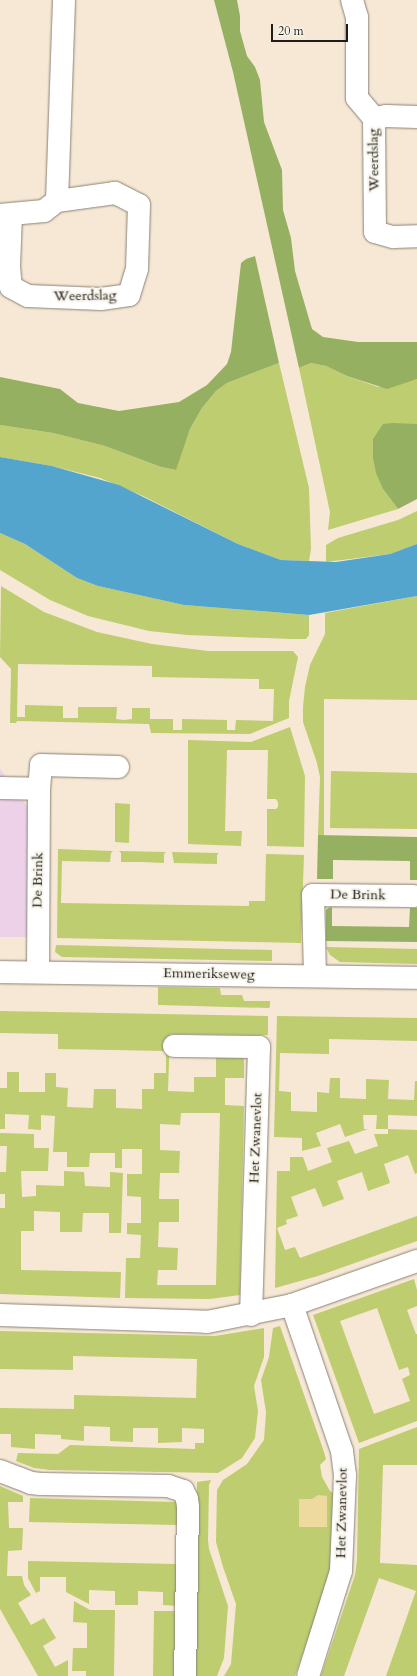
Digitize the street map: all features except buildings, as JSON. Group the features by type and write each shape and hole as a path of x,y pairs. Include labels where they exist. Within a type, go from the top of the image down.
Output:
{"street":[{"path":"57,201 64,0"},
{"name":"Weerdslag","path":"352,0 357,18 357,98 374,118 375,232 393,237 417,236"},
{"name":"Weerdslag","path":"374,118 386,116 417,117"},
{"name":"Weerdslag","path":"115,192 139,205 137,269 129,295 101,299 28,296 11,287 5,215 44,211 57,201 115,192"},
{"name":"De Brink","path":"38,972 40,765 118,767"},
{"path":"0,788 40,789"},
{"name":"De Brink","path":"315,976 313,895 413,896"},
{"name":"Emmerikseweg","path":"0,972 417,978"},
{"name":"Het Zwanevlot","path":"174,1046 259,1047 251,1315"},
{"path":"0,1315 206,1322 251,1315 292,1305 417,1261"},
{"name":"Het Zwanevlot","path":"292,1305 342,1451 345,1475 341,1571 308,1676"},
{"path":"0,1471 31,1483 168,1486 183,1492 187,1499 188,1507 185,1676"}],"shaded area":[{"path":"0,769 30,810 28,937 0,937"}],"green space":[{"path":"214,0 237,0 240,16 240,31 247,56 255,67 260,80 264,122 282,170 283,210 291,238 295,271 312,329 323,337 358,342 417,342 417,379 387,389 347,376 326,366 311,363 299,368 233,72"},
{"path":"255,256 279,363 227,383 216,391 202,408 190,429 176,470 161,467 105,446 53,433 0,425 0,377 60,389 78,403 119,411 179,402 207,385 227,364 231,352 241,263 246,259"},
{"path":"279,363 309,488 311,549 309,561 281,560 238,544 143,496 100,478 52,466 0,457 0,425 53,433 105,446 161,467 175,470 190,429 202,408 216,391 227,383"},
{"path":"311,363 326,366 347,376 378,387 417,379 417,424 412,425 383,489 398,509 328,530 330,512 299,368"},
{"path":"383,424 417,424 417,499 398,509 383,489 376,473 373,458 373,439"},
{"path":"417,511 417,544 390,554 326,562 326,545 338,538 398,520"},
{"path":"0,533 25,544 77,578 98,586 184,605 309,615 309,635 306,639 291,639 187,635 149,631 88,616 50,600 0,570"},
{"path":"1,586 44,612 97,632 152,644 208,651 293,651 298,657 289,701 289,718 250,734 151,733 149,724 17,721 16,723 10,723 11,669 0,657","holes":["18,664 152,666 152,677 259,679 259,689 274,689 273,721 236,720 235,730 227,730 227,720 182,719 182,730 173,730 173,719 150,719 150,708 132,708 132,719 124,720 116,719 117,707 78,707 78,718 63,718 63,706 25,705 25,717 17,717"]},
{"path":"417,596 417,700 324,699 324,836 318,835 320,777 317,763 303,722 303,707 305,687 310,665 325,634 325,613"},
{"path":"290,727 305,776 304,847 267,846 267,809 276,809 278,807 278,802 276,799 267,799 268,750 227,750 225,831 242,831 241,846 188,844 188,740 251,742"},
{"path":"331,771 417,773 417,829 330,828"},
{"path":"115,803 130,804 129,843 115,842"},
{"path":"318,835 417,837 417,880 410,880 410,861 333,860 333,879 317,879"},
{"path":"58,849 113,851 111,853 110,862 62,861 61,903 249,906 249,901 265,901 266,854 304,855 301,943 57,938"},
{"path":"119,851 166,852 164,854 164,863 121,862 121,853"},
{"path":"172,852 219,853 217,855 217,864 174,863"},
{"path":"332,907 332,926 409,927 410,908 417,908 417,942 326,941 326,910"},
{"path":"56,945 272,950 272,961 62,957 55,952"},
{"path":"326,947 417,949 417,964 340,962 330,955"},
{"path":"158,987 220,988 221,995 242,995 244,1001 270,1001 270,1006 269,1008 158,1005"},
{"path":"0,1011 268,1016 268,1035 170,1034 168,1091 194,1092 194,1077 216,1077 216,1057 244,1058 244,1078 225,1078 225,1105 244,1106 240,1295 210,1299 125,1298 126,1258 140,1258 141,1235 127,1234 127,1223 141,1223 141,1197 127,1196 127,1174 142,1174 142,1149 122,1149 122,1168 115,1168 115,1153 90,1153 89,1167 67,1167 67,1152 53,1152 55,1116 41,1115 41,1130 28,1129 29,1115 5,1114 5,1129 0,1129 0,1088 7,1088 7,1072 19,1072 19,1092 45,1092 45,1073 56,1073 56,1087 68,1088 67,1107 93,1108 94,1089 116,1089 116,1108 142,1109 142,1089 154,1089 154,1073 166,1073 166,1051 58,1049 58,1034 0,1033","holes":["181,1113 220,1113 216,1285 157,1285 158,1270 177,1270 178,1248 158,1247 159,1222 179,1222 179,1199 159,1199 160,1173 179,1173 180,1151 160,1150 160,1124 180,1125"]},
{"path":"277,1016 417,1018 417,1041 329,1039 329,1054 280,1053 279,1091 291,1092 291,1111 317,1112 317,1092 329,1093 330,1078 340,1078 340,1098 366,1099 366,1079 389,1080 388,1099 414,1100 415,1081 417,1081 417,1116 388,1115 388,1129 376,1129 377,1115 363,1115 364,1129 368,1129 345,1137 340,1124 316,1133 321,1146 302,1151 302,1138 274,1137"},
{"path":"388,1129 417,1130 417,1173 415,1174 408,1155 384,1164 390,1183 368,1191 362,1172 337,1181 344,1199 323,1207 315,1188 291,1197 298,1216 286,1220 287,1224 277,1228 285,1250 295,1247 300,1258 417,1216 417,1241 318,1276 275,1288 277,1171 290,1171 290,1157 303,1157 308,1171 332,1162 327,1148 349,1141 355,1154 378,1146 374,1134 388,1134"},
{"path":"0,1133 34,1134 34,1148 49,1148 48,1171 21,1171 22,1197 36,1196 36,1185 64,1186 64,1171 84,1172 85,1186 110,1187 110,1172 123,1173 121,1233 109,1233 109,1213 83,1213 82,1232 60,1232 60,1212 34,1211 34,1231 21,1231 21,1270 121,1272 120,1298 0,1294 0,1208 5,1208 5,1194 0,1194 0,1172 6,1172 7,1146 0,1146"},
{"path":"414,1279 417,1290 417,1306 407,1310 417,1334 417,1421 359,1443 313,1315","holes":["377,1308 399,1370 408,1367 410,1375 402,1379 410,1401 374,1414 340,1321"]},
{"path":"280,1326 326,1459 320,1465 322,1477 330,1491 335,1494 334,1565 295,1676 224,1676 231,1664 236,1604 216,1542 217,1490 223,1480 247,1464 264,1440 266,1412 261,1380 269,1357 273,1328","holes":["327,1496 327,1527 299,1500"]},
{"path":"264,1328 264,1357 254,1386 258,1411 255,1438 242,1458 218,1473 50,1470 34,1468 16,1461 18,1453 58,1454 70,1445 195,1449 195,1443 204,1443 204,1429 182,1428 182,1442 158,1443 158,1428 133,1428 133,1442 110,1441 110,1427 84,1426 84,1441 61,1439 61,1435 35,1434 35,1449 11,1447 11,1434 0,1434 0,1408 74,1409 74,1395 196,1398 197,1359 73,1356 73,1370 0,1369 0,1331 215,1336"},
{"path":"417,1427 417,1465 383,1465 380,1563 417,1565 417,1676 386,1676 416,1591 379,1578 344,1676 321,1676 355,1575 357,1560 359,1449"},
{"path":"211,1480 209,1485 209,1549 228,1606 224,1658 217,1676 194,1676 197,1482"},
{"path":"0,1486 23,1496 23,1502 8,1502 9,1528 23,1528 22,1550 8,1551 7,1576 22,1576 24,1585 31,1595 18,1603 31,1625 44,1618 56,1638 43,1646 55,1667 68,1660 68,1676 38,1676 0,1609"},
{"path":"30,1498 175,1502 177,1503 177,1525 29,1522"},
{"path":"28,1561 177,1564 178,1606 163,1605 163,1592 138,1591 138,1605 115,1605 115,1591 89,1590 89,1604 66,1592 66,1577 40,1577 40,1591 36,1593 28,1578"},
{"path":"74,1601 90,1610 115,1610 114,1676 86,1676 86,1671 72,1671 73,1648 87,1648 87,1623 73,1622"},
{"path":"154,1611 177,1611 177,1676 153,1676"}],"sand":[{"path":"318,1495 327,1496 327,1527 299,1527 299,1499 312,1499"}],"water":[{"path":"0,457 52,466 119,485 238,544 281,560 336,562 390,554 417,544 417,596 309,615 184,605 98,586 77,578 25,544 0,533"}]}
